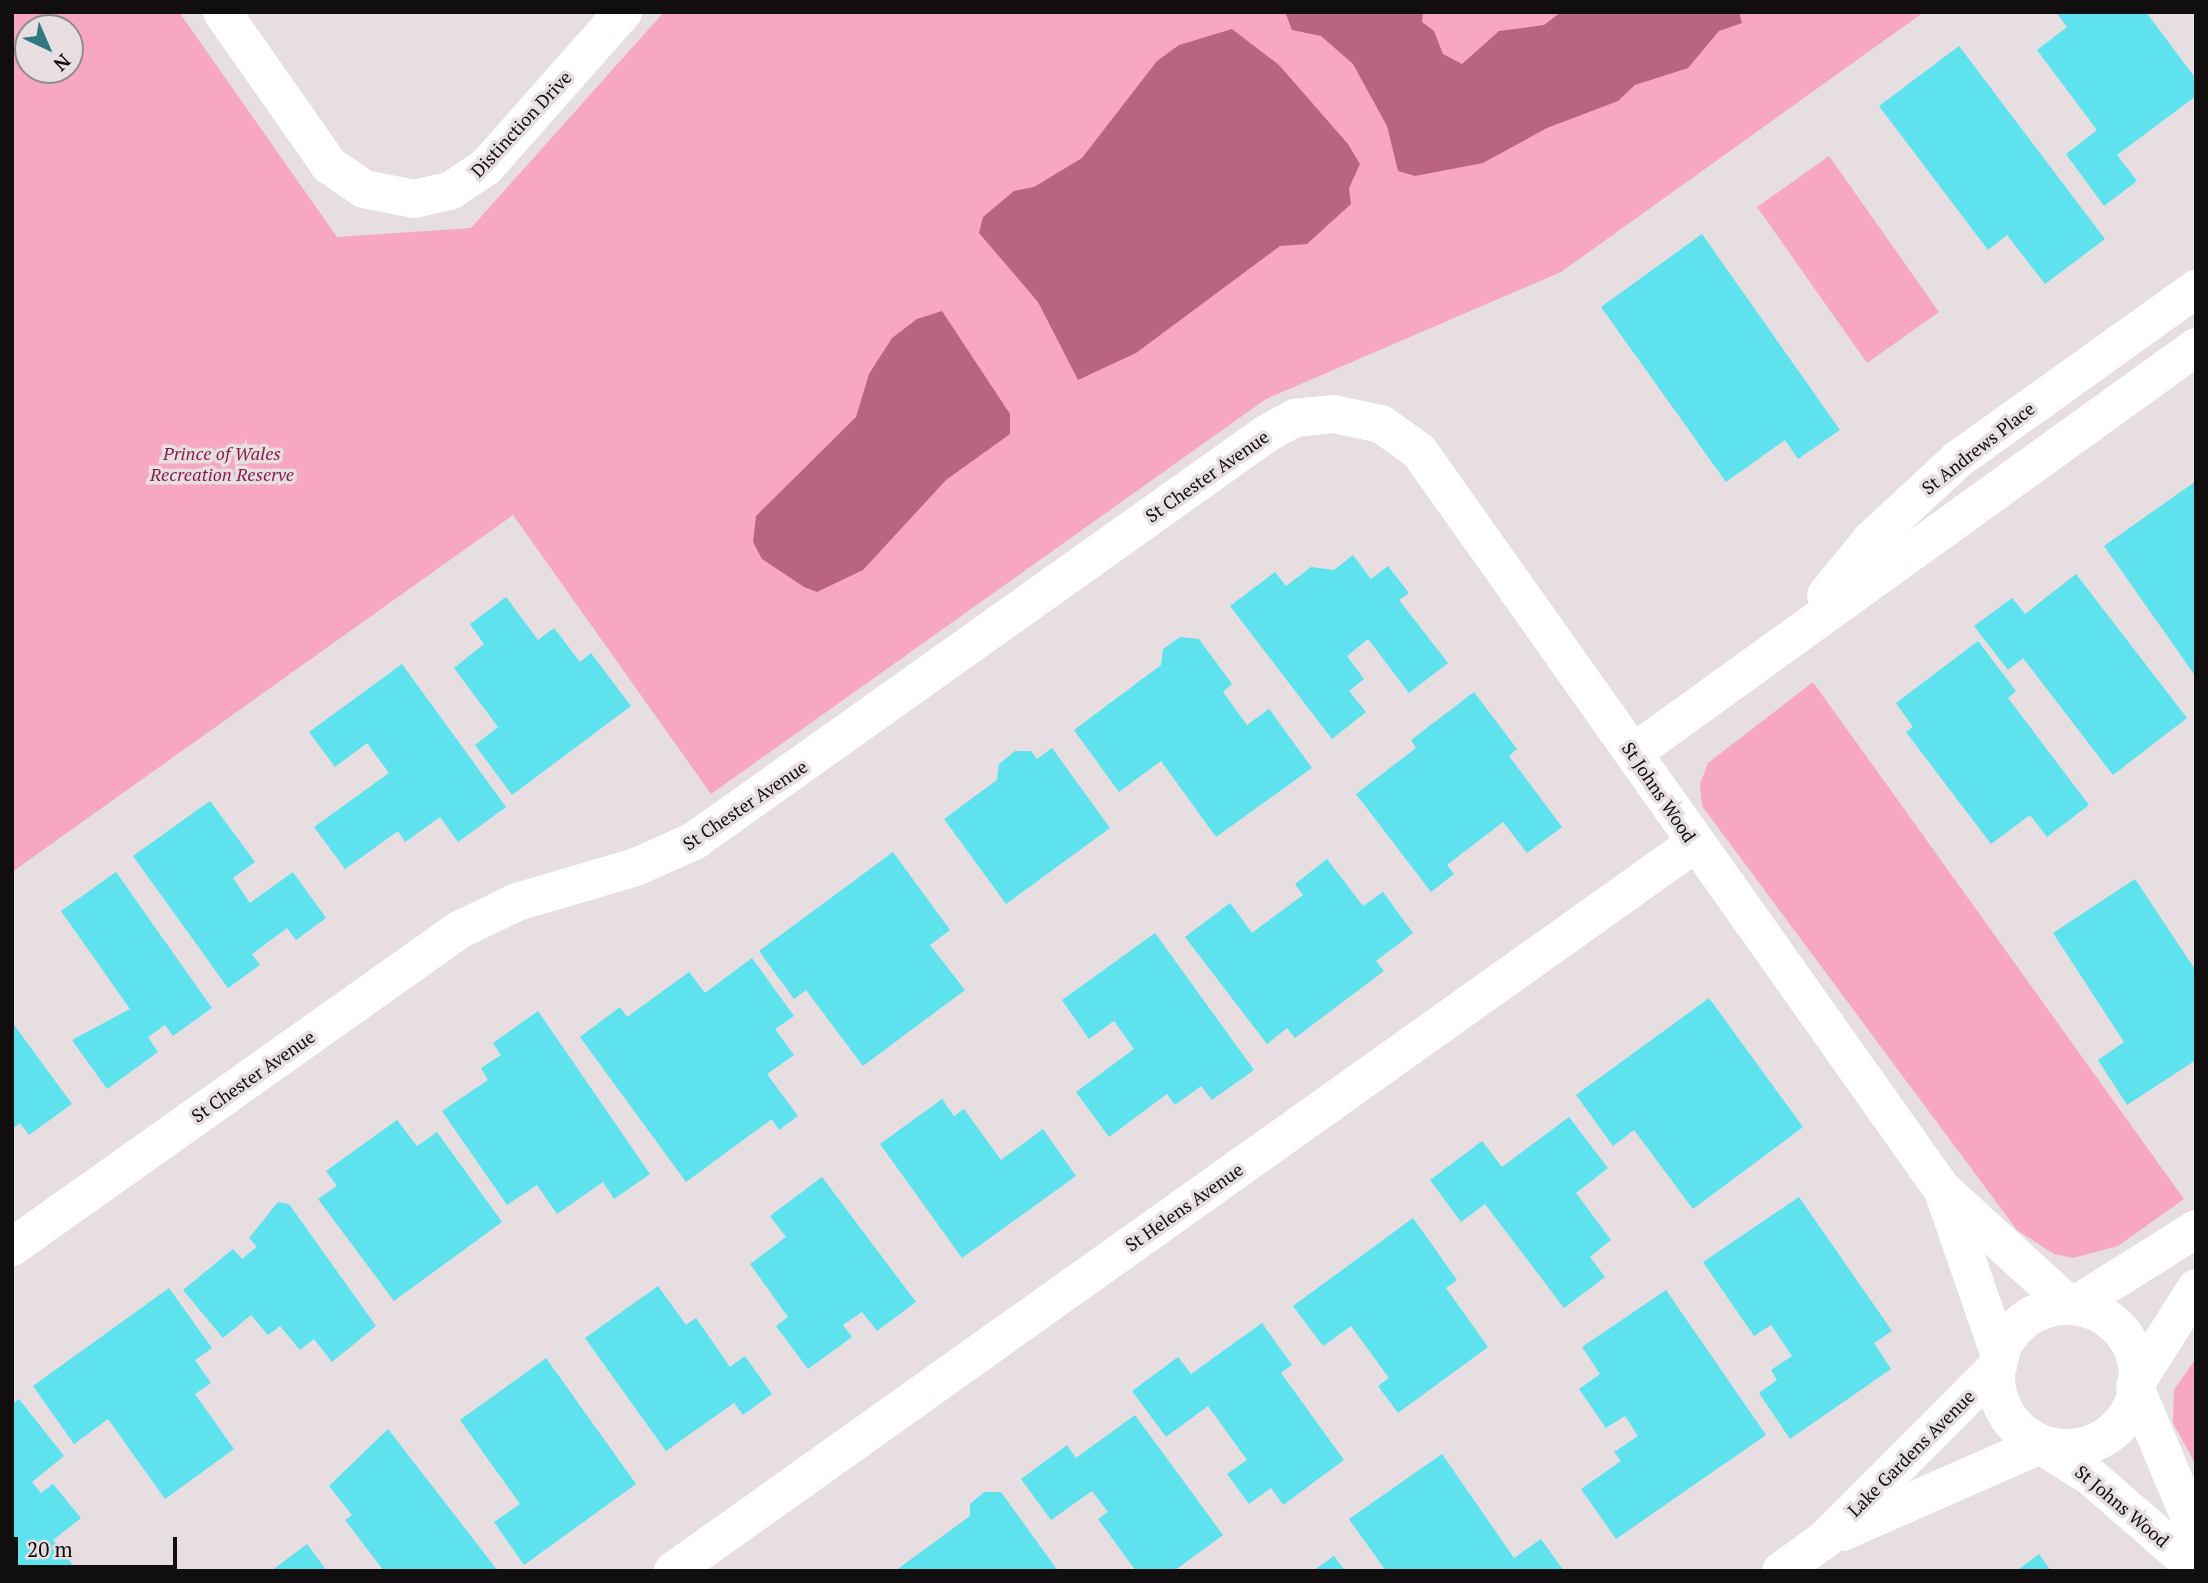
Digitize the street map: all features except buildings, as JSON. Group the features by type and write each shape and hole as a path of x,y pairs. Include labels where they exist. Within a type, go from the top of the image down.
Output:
{"street":[{"name":"Distinction Drive","path":"222,12 329,165 353,184 397,197 432,197 477,174 624,12"},
{"name":"St Andrews Place","path":"1787,638 1871,540 1957,460 2196,289"},
{"name":"St Andrews Place","path":"1633,753 1787,638 2196,347"},
{"name":"St Chester Avenue","path":"12,1247 459,930 517,902 635,867 694,841 1278,426 1313,414 1358,417"},
{"name":"St Johns Wood","path":"1358,417 1405,438 1424,458 1633,753 1694,844 1942,1189 2072,1305"},
{"name":"St Helens Avenue","path":"673,1571 1694,844"},
{"name":"St Johns Wood","path":"1942,1189 1999,1361"},
{"path":"2196,1229 2072,1305 2023,1323 1999,1361 2005,1410 2042,1447 2081,1446 2106,1434 2126,1414 2136,1385 2196,1288"},
{"path":"2072,1305 2117,1325 2131,1349 2136,1385"},
{"name":"Lake Gardens Avenue","path":"1781,1571 1824,1540 1999,1361"},
{"name":"St Johns Wood","path":"2136,1385 2196,1532"},
{"name":"St Johns Wood","path":"2042,1447 2090,1476 2196,1568"},
{"name":"Lake Gardens Avenue","path":"1824,1540 2042,1447"}],"green space":[{"name":"Prince of Wales Recreation Reserve","path":"12,12 179,12 337,237 471,228 664,12 1924,12 1561,272 1266,399 711,794 513,515 12,872"},
{"path":"1829,156 1939,312 1867,363 1757,207"},
{"path":"1813,682 2184,1199 2118,1246 2073,1258 2054,1254 2017,1230 1702,806 1700,784 1708,763"},
{"path":"2196,1358 2196,1465 2173,1423 2174,1390"}],"shaded area":[{"path":"1423,12 1422,22 1434,31 1443,54 1462,64 1499,31 1544,25 1561,12 1739,12 1742,23 1719,31 1688,68 1635,85 1618,101 1547,128 1483,163 1415,176 1398,171 1387,126 1353,64 1321,36 1292,30 1286,14"},
{"path":"1232,29 1279,65 1348,144 1360,164 1349,188 1351,204 1307,244 1280,246 1136,353 1078,380 1038,302 979,233 983,217 1014,191 1034,187 1082,158 1157,61 1179,45"},
{"path":"942,311 1010,414 1010,434 946,480 863,570 817,592 804,587 762,559 753,542 756,516 856,417 869,374 892,338 917,319"}]}
